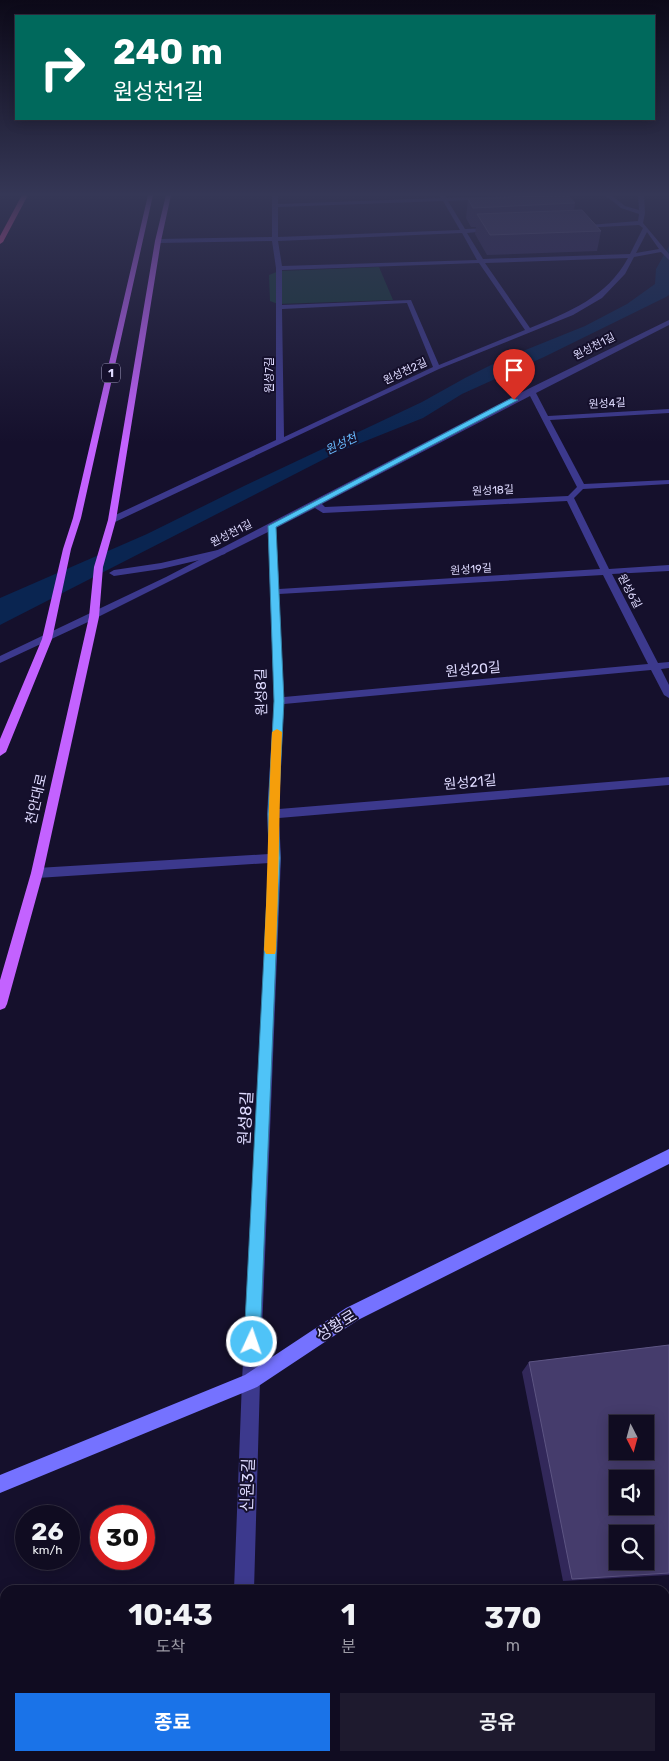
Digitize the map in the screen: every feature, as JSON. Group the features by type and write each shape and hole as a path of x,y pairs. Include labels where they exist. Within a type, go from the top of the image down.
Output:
{"main road":[{"name":"1","path":"0,752 47,639 132,277"},
{"name":"1","path":"112,520 152,277"},
{"name":"천안대로","path":"0,1004 37,873 94,616 94,599 107,534 112,520"}],"street":[{"name":"원성7길","path":"279,277 280,442"},
{"path":"492,277 528,330"},
{"name":"원성천2길","path":"112,520 436,368 571,314 600,297 619,277"},
{"path":"279,307 409,301 436,368"},
{"name":"원성천1길","path":"0,660 47,639 222,552 531,391 669,322"},
{"path":"531,391 581,487"},
{"name":"원성4길","path":"546,418 669,411"},
{"path":"570,498 581,487 669,482"},
{"name":"원성18길","path":"316,504 323,510 570,498"},
{"name":"원성6길","path":"570,498 669,695"},
{"name":"원성8길","path":"251,1381 275,858 273,814 279,701 272,526"},
{"path":"114,573 161,566 222,552"},
{"name":"원성19길","path":"274,592 669,568"},
{"name":"원성20길","path":"279,701 669,665"},
{"name":"원성21길","path":"273,814 669,781"},
{"path":"37,873 275,858"},
{"name":"성황로","path":"0,1484 251,1381 352,1314 669,1156"},
{"name":"신원3길","path":"244,1585 251,1381"}],"green space":[{"path":"269,277 383,277 393,300 278,304 270,301"}],"water":[{"name":"원성천","path":"655,277 669,277 669,295 544,357 462,394 423,418 338,452 0,625 0,598 147,534 422,402 503,359 585,326 627,304 655,284"}],"building":[{"path":"669,1345 669,1573 572,1579 529,1362"}],"slow traffic":[{"path":"270,950 275,858 273,814 277,732"}],"route":[{"path":"252,1342 275,858 273,814 279,701 272,526 514,400"}]}
